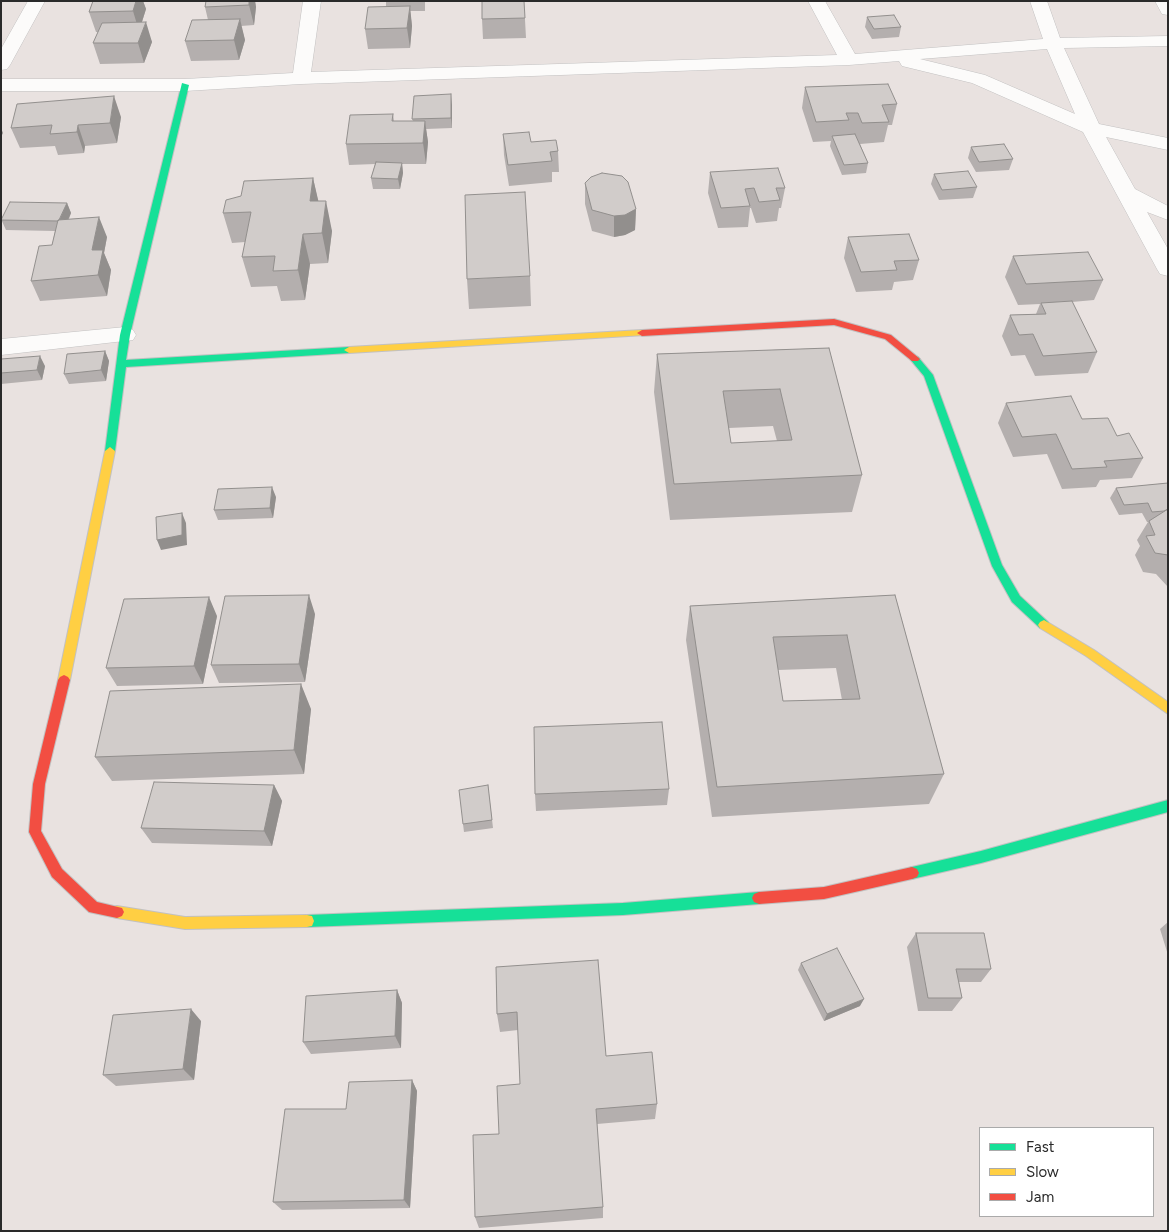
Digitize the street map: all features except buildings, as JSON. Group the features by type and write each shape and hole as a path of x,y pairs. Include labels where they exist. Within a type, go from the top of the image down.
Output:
{"street":[{"path":"1,65 37,1"},
{"path":"300,78 312,1"},
{"path":"816,1 849,60"},
{"path":"1038,1 1053,43 1091,128 1168,269"},
{"path":"1163,1 1168,10"},
{"path":"1,85 185,85 300,78 849,60 1053,43 1168,41"},
{"path":"887,57 978,79 1091,128 1168,144"},
{"path":"185,85 125,335 107,470 69,658 39,784 35,832 57,873 94,908 185,923 262,923 623,909 824,893 981,857 1168,806"},
{"path":"1126,193 1168,214"},
{"path":"122,364 800,323 834,322 888,337 912,355 928,375 997,566 1016,599 1047,628 1090,653 1168,708"},
{"path":"1,347 125,335"}],"traffic: fast":[{"path":"110,451 125,335 185,85"},
{"path":"122,364 349,350"},
{"path":"915,359 928,375 997,566 1016,599 1044,625"},
{"path":"912,873 981,857 1168,806"},
{"path":"307,921 623,909 759,898"}],"traffic: slow":[{"path":"349,350 642,333"},
{"path":"64,680 110,451"},
{"path":"1044,625 1090,653 1168,709"},
{"path":"117,912 185,923 307,921"}],"traffic: jam":[{"path":"642,333 834,322 888,337 915,359"},
{"path":"64,680 39,784 35,832 57,873 94,908 117,912"},
{"path":"759,898 824,893 912,873"}]}
